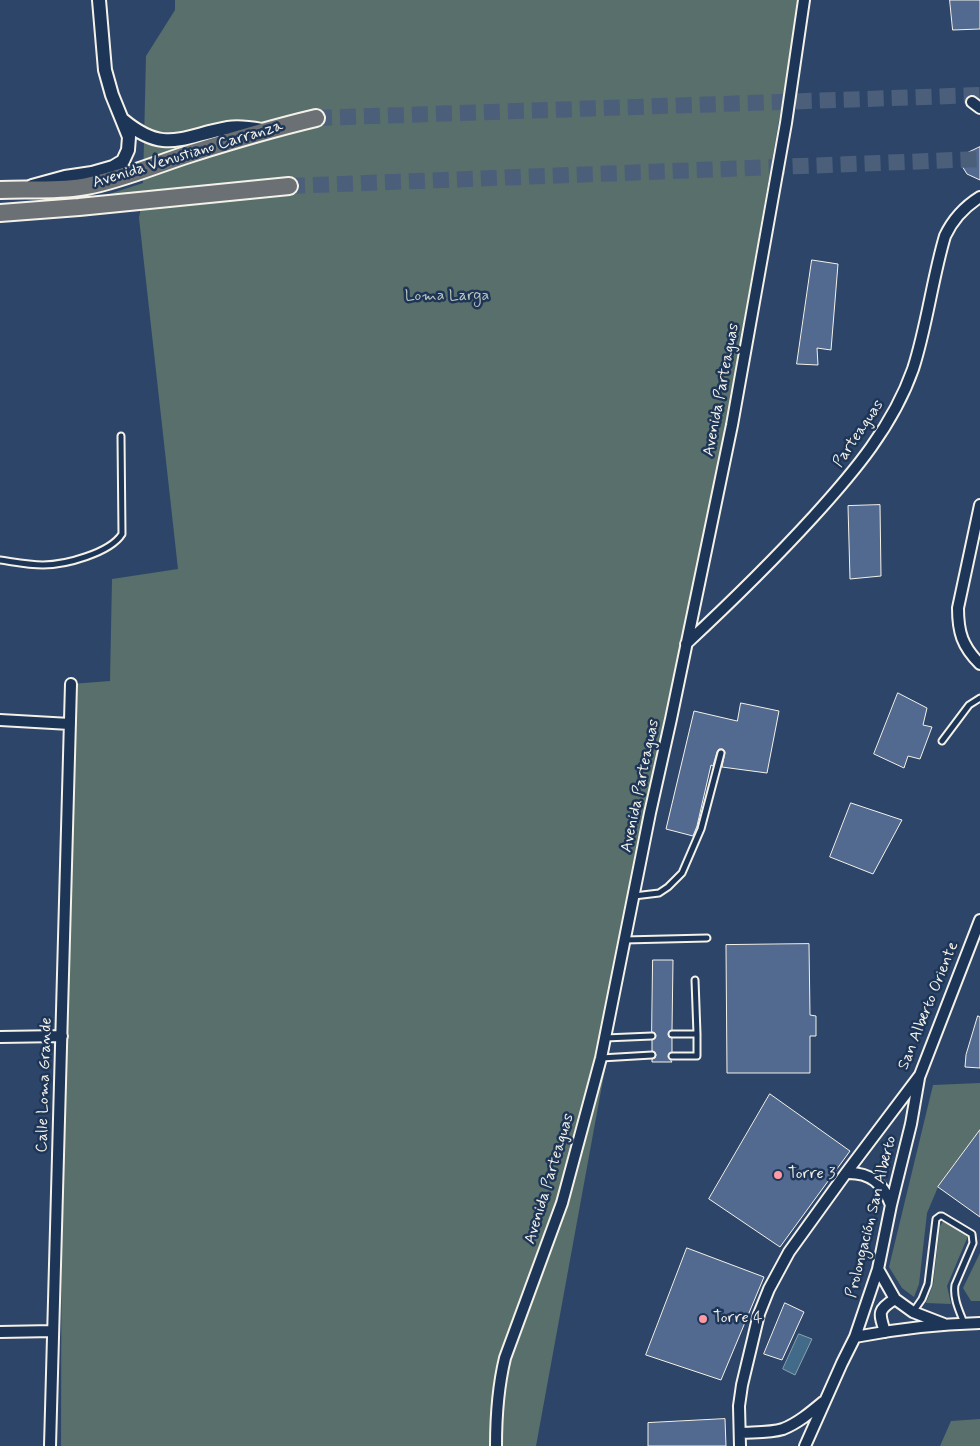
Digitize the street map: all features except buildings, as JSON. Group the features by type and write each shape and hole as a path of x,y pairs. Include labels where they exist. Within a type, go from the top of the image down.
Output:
{"main road":[{"name":"Avenida Venustiano Carranza","path":"0,190 23,188 55,189 102,183 265,131 316,118"},
{"path":"0,184 23,188"},
{"name":"Avenida Venustiano Carranza","path":"0,213 289,186"},
{"path":"0,218 22,211"}],"street":[{"path":"23,188 65,177 105,170 119,164 126,156 130,145 129,137 112,95 105,70 98,0"},
{"name":"Avenida Parteaguas","path":"496,1446 497,1407 501,1373 505,1358 562,1203 601,1058 732,425 786,123 804,0"},
{"path":"123,120 154,140 180,140 230,128 245,127 265,131"},
{"name":"Parteaguas","path":"686,644 749,585 852,474 876,440 896,408 913,369 944,236 966,206 980,197"},
{"path":"980,505 958,608 960,634 966,648 980,664"},
{"name":"Calle Loma Grande","path":"50,1446 71,684"},
{"path":"0,720 70,724"},
{"name":"San Alberto Oriente","path":"740,1446 739,1406 742,1385 759,1314 769,1289 789,1252 920,1075 980,920"},
{"path":"0,1037 62,1036"},
{"name":"Prolongación San Alberto","path":"805,1446 855,1337 878,1269 891,1205 911,1124 920,1075"},
{"path":"846,1173 858,1172 878,1182 887,1194 891,1205"},
{"path":"878,1269 895,1299 914,1312 945,1324"},
{"path":"884,1332 880,1311 895,1299"},
{"path":"855,1337 945,1324 980,1323"},
{"path":"0,1332 53,1331"},
{"path":"740,1433 774,1431 783,1428 808,1414 825,1401"}],"lane":[{"path":"0,560 45,565 62,563 103,550 117,542 122,534 121,436"},
{"path":"942,740 969,705 980,698"},
{"path":"634,896 659,893 668,888 682,873 700,828 721,753"},
{"path":"624,940 707,938"},
{"path":"672,1056 697,1056 694,980"},
{"path":"672,1034 697,1034"},
{"path":"604,1038 652,1036"},
{"path":"601,1058 652,1055"},
{"path":"914,1312 928,1284 936,1219 942,1216 974,1237 954,1290 956,1302 964,1323"}],"green space":[{"name":"Loma Larga","path":"175,0 800,0 688,642 600,1096 536,1446 61,1446 62,1036 71,684 110,681 112,579 178,569 139,218 143,196 100,197 143,183 146,56 175,10"},
{"path":"980,1083 980,1130 938,1187 927,1213 919,1284 914,1297 902,1288 889,1267 933,1085"},
{"path":"944,1220 968,1236 947,1286 951,1304 926,1303 933,1285 940,1226"},
{"path":"980,1253 980,1301 971,1301 963,1288"},
{"path":"980,1419 980,1446 940,1446 951,1421"}],"water":[{"path":"799,1334 812,1339 795,1375 783,1369"}],"tunnel":[{"path":"316,118 980,95"},
{"path":"289,186 980,159"}],"place":[{"name":"Torre 3","path":"778,1175"},
{"name":"Torre 4","path":"703,1319"}]}
